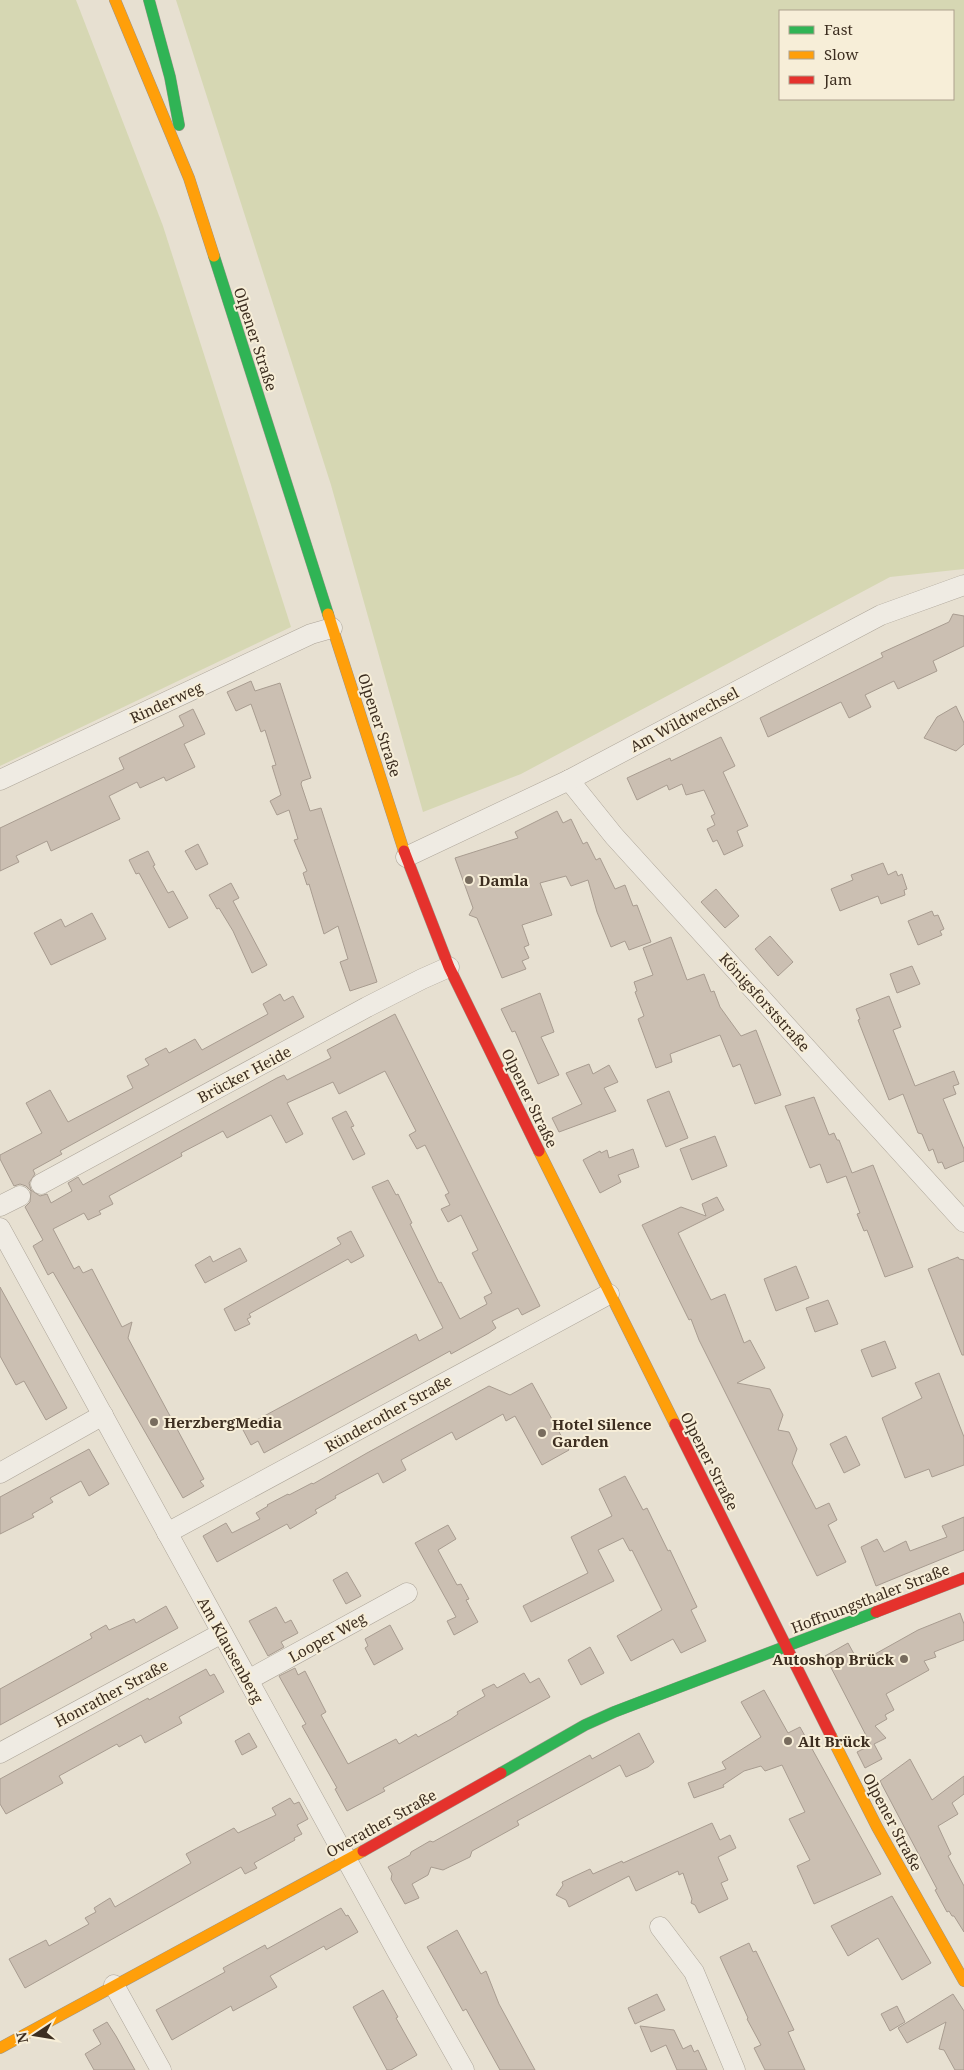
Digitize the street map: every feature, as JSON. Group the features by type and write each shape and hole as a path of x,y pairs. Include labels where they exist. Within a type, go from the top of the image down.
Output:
{"main road":[{"name":"Olpener Straße","path":"115,0 189,178 406,857 449,967 609,1294 877,1827 964,1981"},
{"name":"Olpener Straße","path":"149,0 170,77 189,178"},
{"name":"Hoffnungsthaler Straße","path":"787,1647 964,1578"},
{"name":"Overather Straße","path":"0,2048 114,1984 347,1860 585,1725 614,1712 787,1647"}],"street":[{"name":"Am Wildwechsel","path":"406,857 569,780 881,615 964,585"},
{"name":"Rinderweg","path":"0,780 311,634 332,628"},
{"name":"Königsforststraße","path":"569,780 614,836 964,1222"},
{"name":"Brücker Heide","path":"41,1184 366,1007 449,967"},
{"path":"0,1206 20,1196"},
{"name":"Am Klausenberg","path":"0,1228 464,2070"},
{"name":"Ründerother Straße","path":"167,1533 609,1294"},
{"path":"0,1473 103,1415"},
{"name":"Looper Weg","path":"248,1680 407,1593"},
{"name":"Honrather Straße","path":"0,1753 222,1633"},
{"path":"660,1927 694,1972 735,2070"},
{"path":"114,1984 161,2070"}],"green space":[{"path":"0,0 76,0 163,226 291,627 0,766"},
{"path":"176,0 964,0 964,569 890,577 521,774 423,812 331,485"}],"building":[{"path":"953,614 964,616 964,646 933,661 937,671 898,689 894,681 865,695 871,707 849,718 841,702 768,737 760,718 883,657 881,653 949,622"},
{"path":"251,681 255,691 280,683 311,778 302,781 301,784 310,811 321,808 377,982 350,991 340,962 348,959 338,926 324,934 309,884 307,885 303,873 307,871 294,840 298,839 289,810 277,815 270,801 281,795 272,766 276,765 265,730 261,732 251,704 236,711 227,692"},
{"path":"956,706 964,723 964,744 956,751 924,738 937,717"},
{"path":"193,709 205,734 184,744 195,767 166,781 164,777 140,788 137,782 109,796 120,819 51,851 47,841 16,856 19,862 0,871 0,828 124,769 119,758 184,726 179,716"},
{"path":"721,737 735,766 723,772 748,826 737,831 743,846 724,855 717,840 713,842 707,829 715,825 711,816 715,814 704,790 686,795 682,784 669,790 667,785 637,800 627,778 670,758 671,761"},
{"path":"557,811 563,823 571,819 583,844 587,842 596,860 600,858 615,889 625,885 633,906 637,905 651,942 629,950 625,941 611,947 597,912 588,880 571,886 566,876 540,883 552,915 522,925 529,945 524,947 529,958 522,961 526,969 502,978 477,918 469,915 473,908 455,858 518,838 515,832"},
{"path":"198,844 208,864 196,870 185,851"},
{"path":"148,851 155,865 153,866 168,893 173,891 188,918 169,928 139,873 136,874 129,860"},
{"path":"883,863 888,875 896,871 898,876 902,874 907,889 904,890 905,895 881,904 878,896 840,911 831,889 853,880 851,875"},
{"path":"231,883 239,898 233,901 267,965 252,973 233,931 209,895"},
{"path":"716,889 739,916 725,928 701,902"},
{"path":"932,911 934,916 938,915 944,929 940,931 942,935 918,945 908,921"},
{"path":"92,913 106,939 51,965 34,933 61,919 65,927"},
{"path":"770,936 793,962 778,976 755,949"},
{"path":"671,937 687,980 704,974 711,992 714,991 720,1007 741,1036 756,1030 781,1095 755,1104 740,1064 733,1067 720,1035 670,1054 672,1062 656,1068 638,1019 644,1016 635,992 637,991 634,982 653,975 643,948"},
{"path":"912,966 920,984 897,993 890,974"},
{"path":"540,993 554,1032 541,1037 559,1075 538,1084 515,1031 512,1032 501,1009"},
{"path":"280,994 284,1001 293,996 304,1017 60,1151 62,1154 33,1170 35,1174 29,1183 31,1190 40,1196 47,1194 51,1203 72,1191 68,1183 78,1177 83,1185 277,1078 284,1075 287,1080 331,1058 327,1050 395,1014 540,1306 522,1315 518,1308 492,1321 496,1328 489,1333 451,1354 450,1351 264,1453 258,1441 251,1445 242,1428 416,1334 419,1341 443,1328 372,1187 388,1180 396,1195 398,1194 412,1223 410,1224 439,1283 441,1282 460,1319 487,1304 484,1297 492,1293 472,1253 478,1250 461,1215 448,1222 441,1209 450,1205 445,1195 449,1193 425,1145 417,1149 409,1135 416,1131 385,1071 339,1094 333,1082 287,1103 303,1134 286,1143 271,1115 227,1138 223,1131 181,1153 182,1156 109,1196 113,1204 99,1211 101,1214 88,1220 84,1213 53,1229 74,1269 79,1266 83,1273 92,1269 122,1327 132,1322 128,1338 204,1479 200,1481 204,1486 183,1498 53,1272 48,1275 33,1246 43,1240 25,1207 30,1202 31,1191 26,1186 20,1184 14,1186 0,1159 0,1155 42,1133 26,1103 50,1090 68,1122 133,1088 127,1076 149,1065 145,1059 166,1048 169,1053 195,1039 202,1050 268,1014 263,1004"},
{"path":"889,996 901,1027 893,1030 915,1086 954,1071 959,1084 953,1086 956,1094 943,1099 964,1149 964,1161 945,1169 942,1162 938,1163 933,1149 929,1151 922,1134 918,1133 903,1094 889,1100 858,1020 860,1019 856,1009"},
{"path":"589,1064 593,1074 609,1065 618,1082 604,1088 616,1111 559,1132 552,1118 582,1104 566,1073"},
{"path":"669,1091 688,1138 666,1147 647,1100"},
{"path":"814,1097 829,1135 834,1133 837,1140 839,1140 852,1173 873,1165 913,1267 885,1277 867,1230 864,1231 857,1214 860,1213 846,1176 827,1183 820,1164 810,1168 785,1106"},
{"path":"346,1111 354,1126 351,1127 365,1154 353,1160 332,1118"},
{"path":"715,1136 727,1166 692,1180 680,1149"},
{"path":"633,1149 639,1167 618,1175 621,1182 600,1193 583,1160 600,1151 601,1153 607,1150 609,1158"},
{"path":"717,1197 724,1210 678,1233 711,1300 725,1294 744,1343 750,1340 765,1368 737,1383 770,1389 783,1415 778,1430 789,1432 797,1449 792,1463 816,1509 829,1503 837,1520 828,1525 846,1562 817,1576 699,1340 691,1319 689,1320 642,1225 681,1207 706,1216 702,1204"},
{"path":"351,1231 364,1256 351,1263 348,1259 249,1314 251,1317 247,1319 250,1324 235,1331 224,1309 341,1244 337,1238"},
{"path":"240,1248 247,1261 205,1283 195,1265 210,1256 213,1262"},
{"path":"958,1257 964,1260 964,1355 962,1355 928,1269"},
{"path":"796,1266 809,1298 776,1311 764,1279"},
{"path":"0,1287 67,1408 46,1420 24,1381 16,1385 0,1356"},
{"path":"828,1300 838,1324 815,1332 806,1308"},
{"path":"885,1341 896,1368 872,1377 861,1350"},
{"path":"939,1373 964,1437 964,1465 932,1477 929,1469 905,1478 882,1418 922,1398 915,1383"},
{"path":"532,1383 569,1450 542,1465 515,1416 506,1421 503,1414 456,1440 452,1432 401,1460 406,1470 383,1483 378,1473 335,1496 336,1498 315,1510 317,1513 290,1529 287,1524 217,1562 203,1536 226,1523 232,1533 260,1519 256,1513 267,1505 313,1484 489,1386 510,1395"},
{"path":"846,1436 860,1465 844,1473 830,1444"},
{"path":"89,1449 109,1484 89,1496 81,1481 50,1498 53,1502 32,1514 34,1517 0,1534 0,1497"},
{"path":"625,1476 643,1510 647,1508 668,1551 670,1550 697,1607 691,1610 706,1641 681,1653 673,1639 631,1661 617,1636 662,1610 632,1550 630,1551 623,1538 598,1550 614,1581 531,1622 523,1606 588,1573 571,1537 612,1516 599,1489"},
{"path":"964,1517 964,1550 876,1586 861,1547 877,1539 884,1552 906,1541 910,1551 947,1537 942,1526"},
{"path":"448,1525 456,1539 438,1550 457,1585 461,1584 469,1599 466,1600 478,1622 454,1635 447,1621 456,1617 415,1543"},
{"path":"347,1572 361,1596 346,1604 333,1580"},
{"path":"166,1606 178,1628 0,1725 0,1689 92,1638 90,1634 106,1625 109,1630 134,1619 136,1623"},
{"path":"276,1607 285,1623 291,1620 298,1633 281,1642 284,1647 268,1656 249,1621"},
{"path":"960,1613 964,1624 964,1640 934,1652 936,1657 924,1661 929,1670 886,1694 894,1710 885,1715 887,1719 875,1726 886,1738 874,1744 882,1759 865,1768 857,1752 871,1745 825,1656 848,1643 859,1663 918,1630"},
{"path":"390,1625 403,1649 374,1665 365,1648 368,1646 365,1639"},
{"path":"590,1647 604,1673 581,1685 568,1660"},
{"path":"295,1668 298,1675 305,1671 326,1712 321,1715 348,1764 396,1739 399,1744 416,1734 418,1737 451,1719 458,1714 457,1712 485,1696 482,1690 494,1684 497,1688 524,1673 530,1683 539,1678 550,1697 383,1788 385,1791 347,1811 335,1789 337,1788 302,1726 306,1724 279,1676"},
{"path":"206,1669 210,1676 214,1674 224,1692 179,1717 182,1723 145,1743 141,1735 119,1747 117,1744 59,1776 63,1783 6,1814 0,1804 0,1779 148,1698 149,1700"},
{"path":"764,1690 788,1733 800,1727 881,1874 814,1904 797,1866 810,1860 789,1819 805,1812 782,1765 765,1771 761,1766 744,1771 723,1785 724,1787 694,1798 688,1783 726,1769 722,1762 761,1737 741,1702"},
{"path":"249,1733 257,1747 242,1755 235,1741"},
{"path":"639,1733 654,1762 648,1767 626,1777 620,1765 517,1821 519,1825 472,1851 470,1857 443,1870 431,1867 428,1875 412,1884 419,1898 405,1904 391,1879 392,1874 388,1867 430,1841 433,1842 590,1755 592,1759"},
{"path":"910,1759 932,1800 964,1776 964,1794 952,1803 958,1814 938,1826 951,1854 948,1856 964,1886 964,1932 954,1916 949,1911 947,1912 935,1890 937,1889 880,1781"},
{"path":"290,1798 294,1804 299,1802 308,1819 297,1825 302,1834 294,1838 295,1840 254,1863 257,1868 245,1874 241,1867 25,1988 9,1959 46,1940 49,1946 89,1924 85,1918 96,1912 94,1908 110,1898 115,1907 191,1863 186,1854 234,1828 238,1833 276,1815 272,1808"},
{"path":"712,1823 720,1840 730,1835 736,1848 718,1857 728,1880 721,1883 728,1899 699,1913 695,1905 691,1903 692,1899 683,1873 679,1875 678,1871 636,1891 629,1876 569,1907 566,1900 556,1895 563,1885 562,1882 590,1869 593,1874 622,1861 623,1863"},
{"path":"892,1896 931,1963 902,1980 878,1938 848,1956 831,1926"},
{"path":"341,1908 346,1916 348,1915 358,1932 326,1950 324,1946 270,1976 277,1987 233,2011 231,2006 172,2040 156,2010 225,1972 223,1968 265,1945 267,1949"},
{"path":"457,1930 481,1974 486,1971 499,2004 535,2070 500,2070 466,2009 463,2011 427,1947"},
{"path":"749,1943 753,1952 756,1951 794,2030 788,2032 805,2070 765,2070 754,2048 761,2045 747,2019 720,1957"},
{"path":"383,1990 417,2055 391,2070 387,2070 353,2007"},
{"path":"657,1994 665,2010 635,2024 628,2008"},
{"path":"953,1994 964,2011 964,2070 955,2070 944,2050 939,2049 946,2022 907,2043 898,2028"},
{"path":"897,2006 905,2022 890,2031 881,2014"},
{"path":"107,2022 135,2070 94,2070 85,2054 101,2044 93,2030"},
{"path":"640,2026 674,2030 683,2049 691,2045 694,2052 698,2050 707,2070 677,2070 666,2045 651,2052"}],"traffic: fast":[{"path":"149,0 170,77 179,125"},
{"path":"214,256 328,614"},
{"path":"501,1773 585,1725 614,1712 876,1612"}],"traffic: slow":[{"path":"115,0 189,178 214,256"},
{"path":"328,614 404,851"},
{"path":"539,1151 675,1424"},
{"path":"831,1736 877,1827 964,1981"},
{"path":"0,2048 363,1851"}],"traffic: jam":[{"path":"404,851 449,967 539,1151"},
{"path":"675,1424 831,1736"},
{"path":"876,1612 964,1578"},
{"path":"363,1851 501,1773"}],"place":[{"name":"Damla","path":"469,880"},
{"name":"HerzbergMedia","path":"154,1422"},
{"name":"Hotel Silence Garden","path":"542,1433"},
{"name":"Autoshop Brück","path":"904,1659"},
{"name":"Alt Brück","path":"788,1741"}]}
